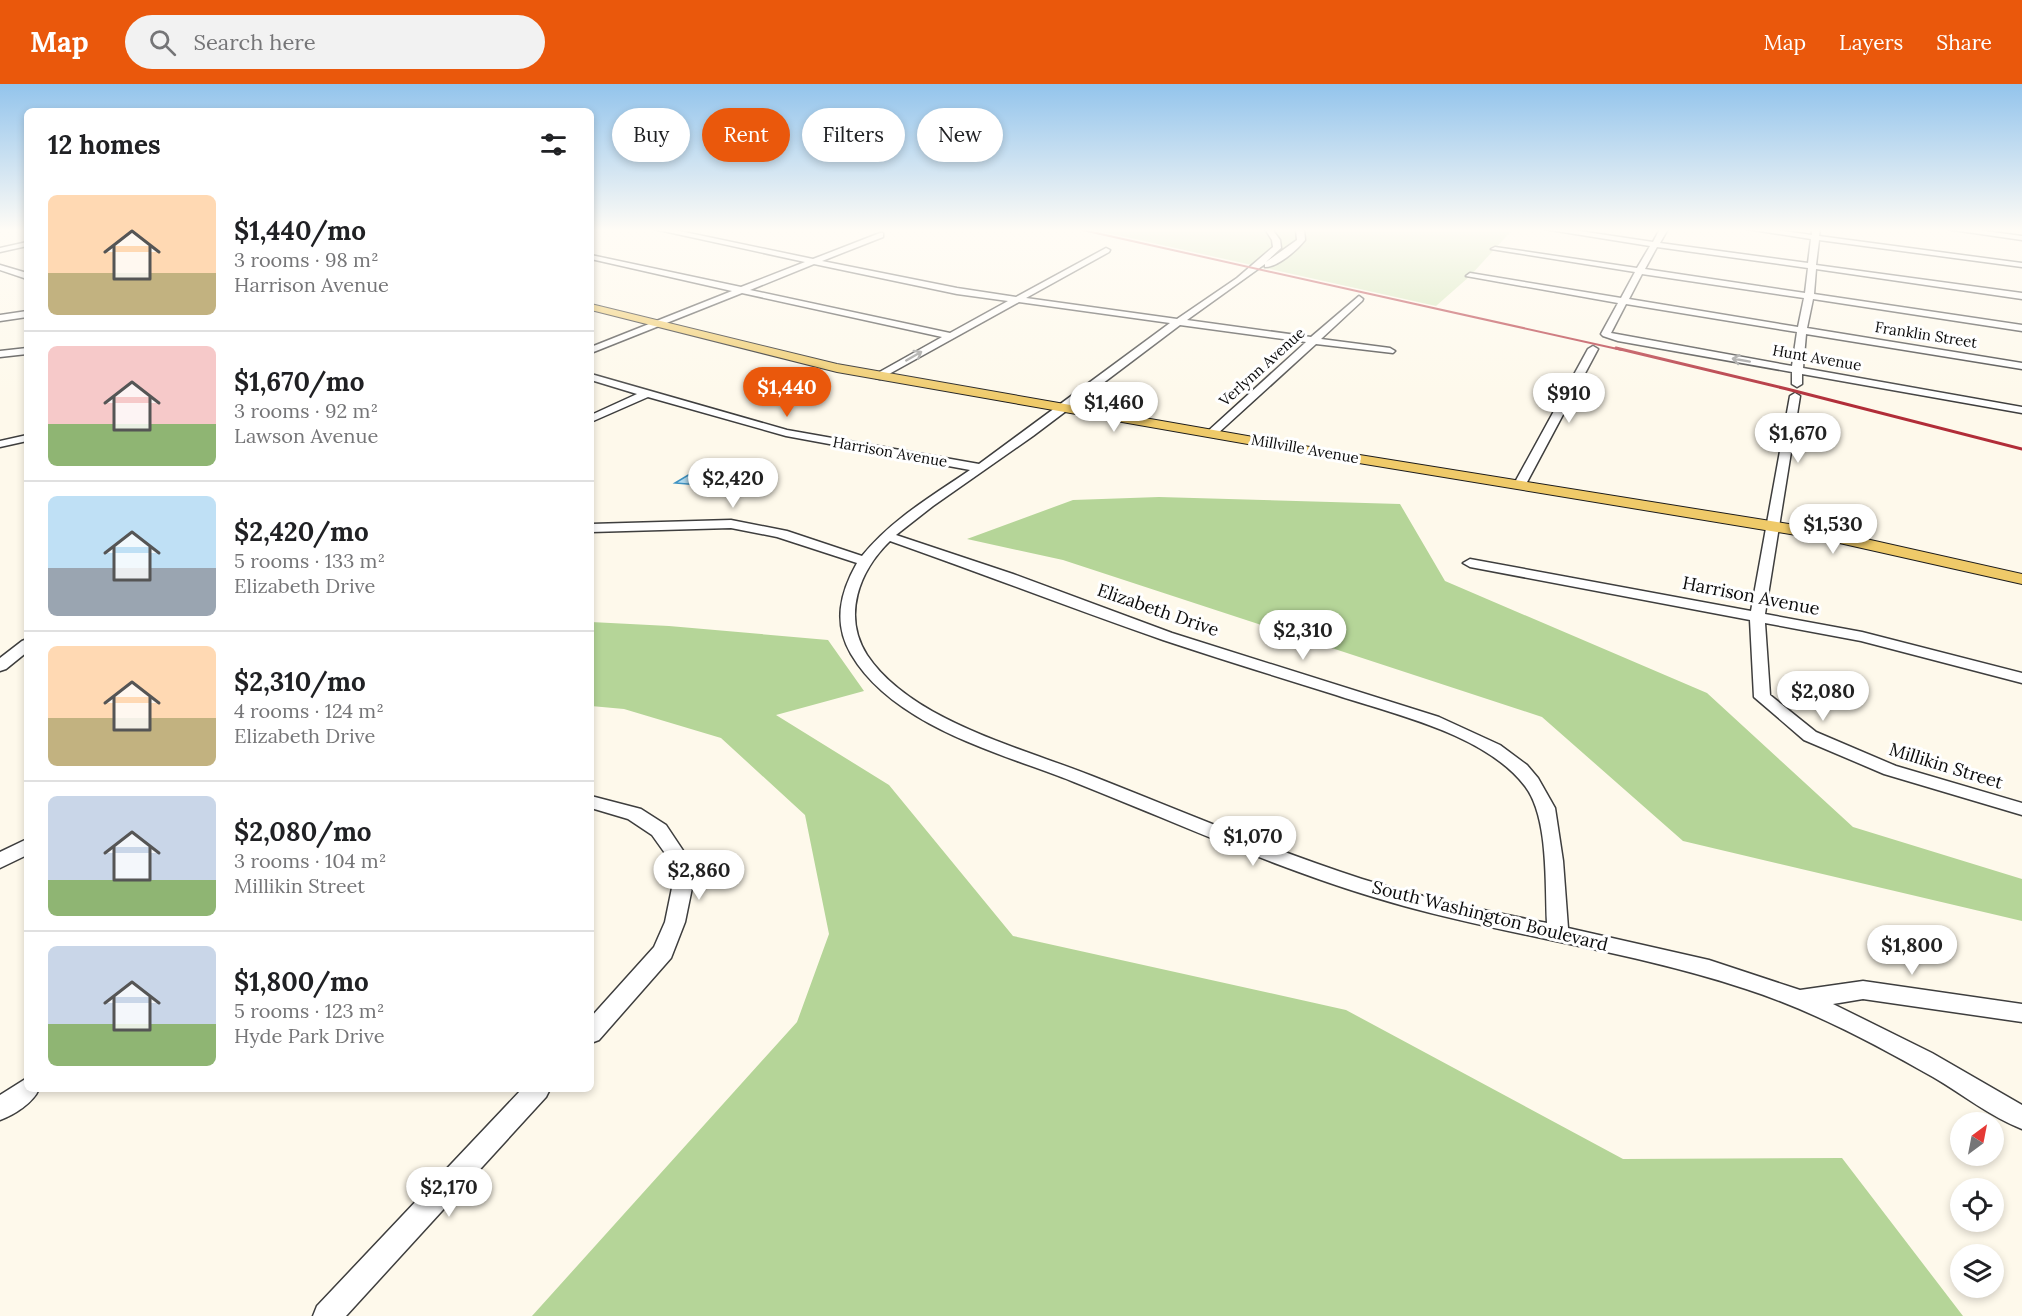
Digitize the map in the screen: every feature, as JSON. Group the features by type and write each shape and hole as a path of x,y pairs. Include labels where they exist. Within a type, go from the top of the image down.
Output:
{"main road":[{"name":"Millville Avenue","path":"594,308 837,368 1772,526 1856,541 2022,579"}],"street":[{"path":"727,286 949,336"},
{"path":"594,349 746,286"},
{"path":"935,286 1015,300 1390,351"},
{"path":"880,376 1040,286"},
{"name":"South Washington Boulevard","path":"1229,286 887,536 864,561 845,603 846,631 861,659 893,691 930,716 979,738 1269,854 1400,897 1709,968 1802,999 1863,1027 1936,1065 2022,1118"},
{"name":"Franklin Street","path":"1534,286 2022,366"},
{"path":"1623,301 1632,286"},
{"path":"1745,286 2022,328"},
{"name":"Millikin Street","path":"1810,286 1798,349 1799,370 1796,390 1757,617 1762,697 1810,736 1890,771 2022,809"},
{"path":"1955,286 2022,296"},
{"name":"Verlynn Avenue","path":"1212,433 1359,299"},
{"name":"Hunt Avenue","path":"1623,301 1606,334 2022,410"},
{"path":"0,318 24,314"},
{"path":"1520,484 1593,349"},
{"path":"0,354 24,351"},
{"name":"Harrison Avenue","path":"594,378 786,433 981,468"},
{"path":"594,418 647,393"},
{"path":"0,444 24,439"},
{"path":"594,528 731,524 752,526 772,530 864,561"},
{"name":"Elizabeth Drive","path":"887,536 1008,576 1167,636 1433,721 1469,736 1497,752 1521,771 1541,796 1548,820 1558,932"},
{"name":"Harrison Avenue","path":"1470,563 1862,637 2022,678"},
{"path":"0,666 24,646"},
{"path":"594,803 634,814 659,830 676,855 683,883 675,922 663,952 594,1030"},
{"path":"0,861 24,848"},
{"path":"1802,999 1863,990 2022,1012"},
{"path":"0,1109 24,1091"},
{"path":"327,1316 535,1092"}],"green space":[{"path":"1348,286 1458,286 1436,306"},
{"path":"1159,497 1400,504 1445,581 1707,693 1853,827 2022,879 2022,921 1683,841 1542,717 1063,560 967,539 1073,500"},
{"path":"594,622 669,626 828,640 864,691 776,715 889,785 1013,936 1346,1010 1623,1159 1842,1158 1963,1316 532,1316 797,1022 829,934 805,815 721,738 624,709 594,706"}],"water":[{"path":"716,469 728,477 700,485 675,483 695,471"}],"railway":[{"path":"1336,286 1622,350"},
{"path":"1616,348 2022,449"}]}
